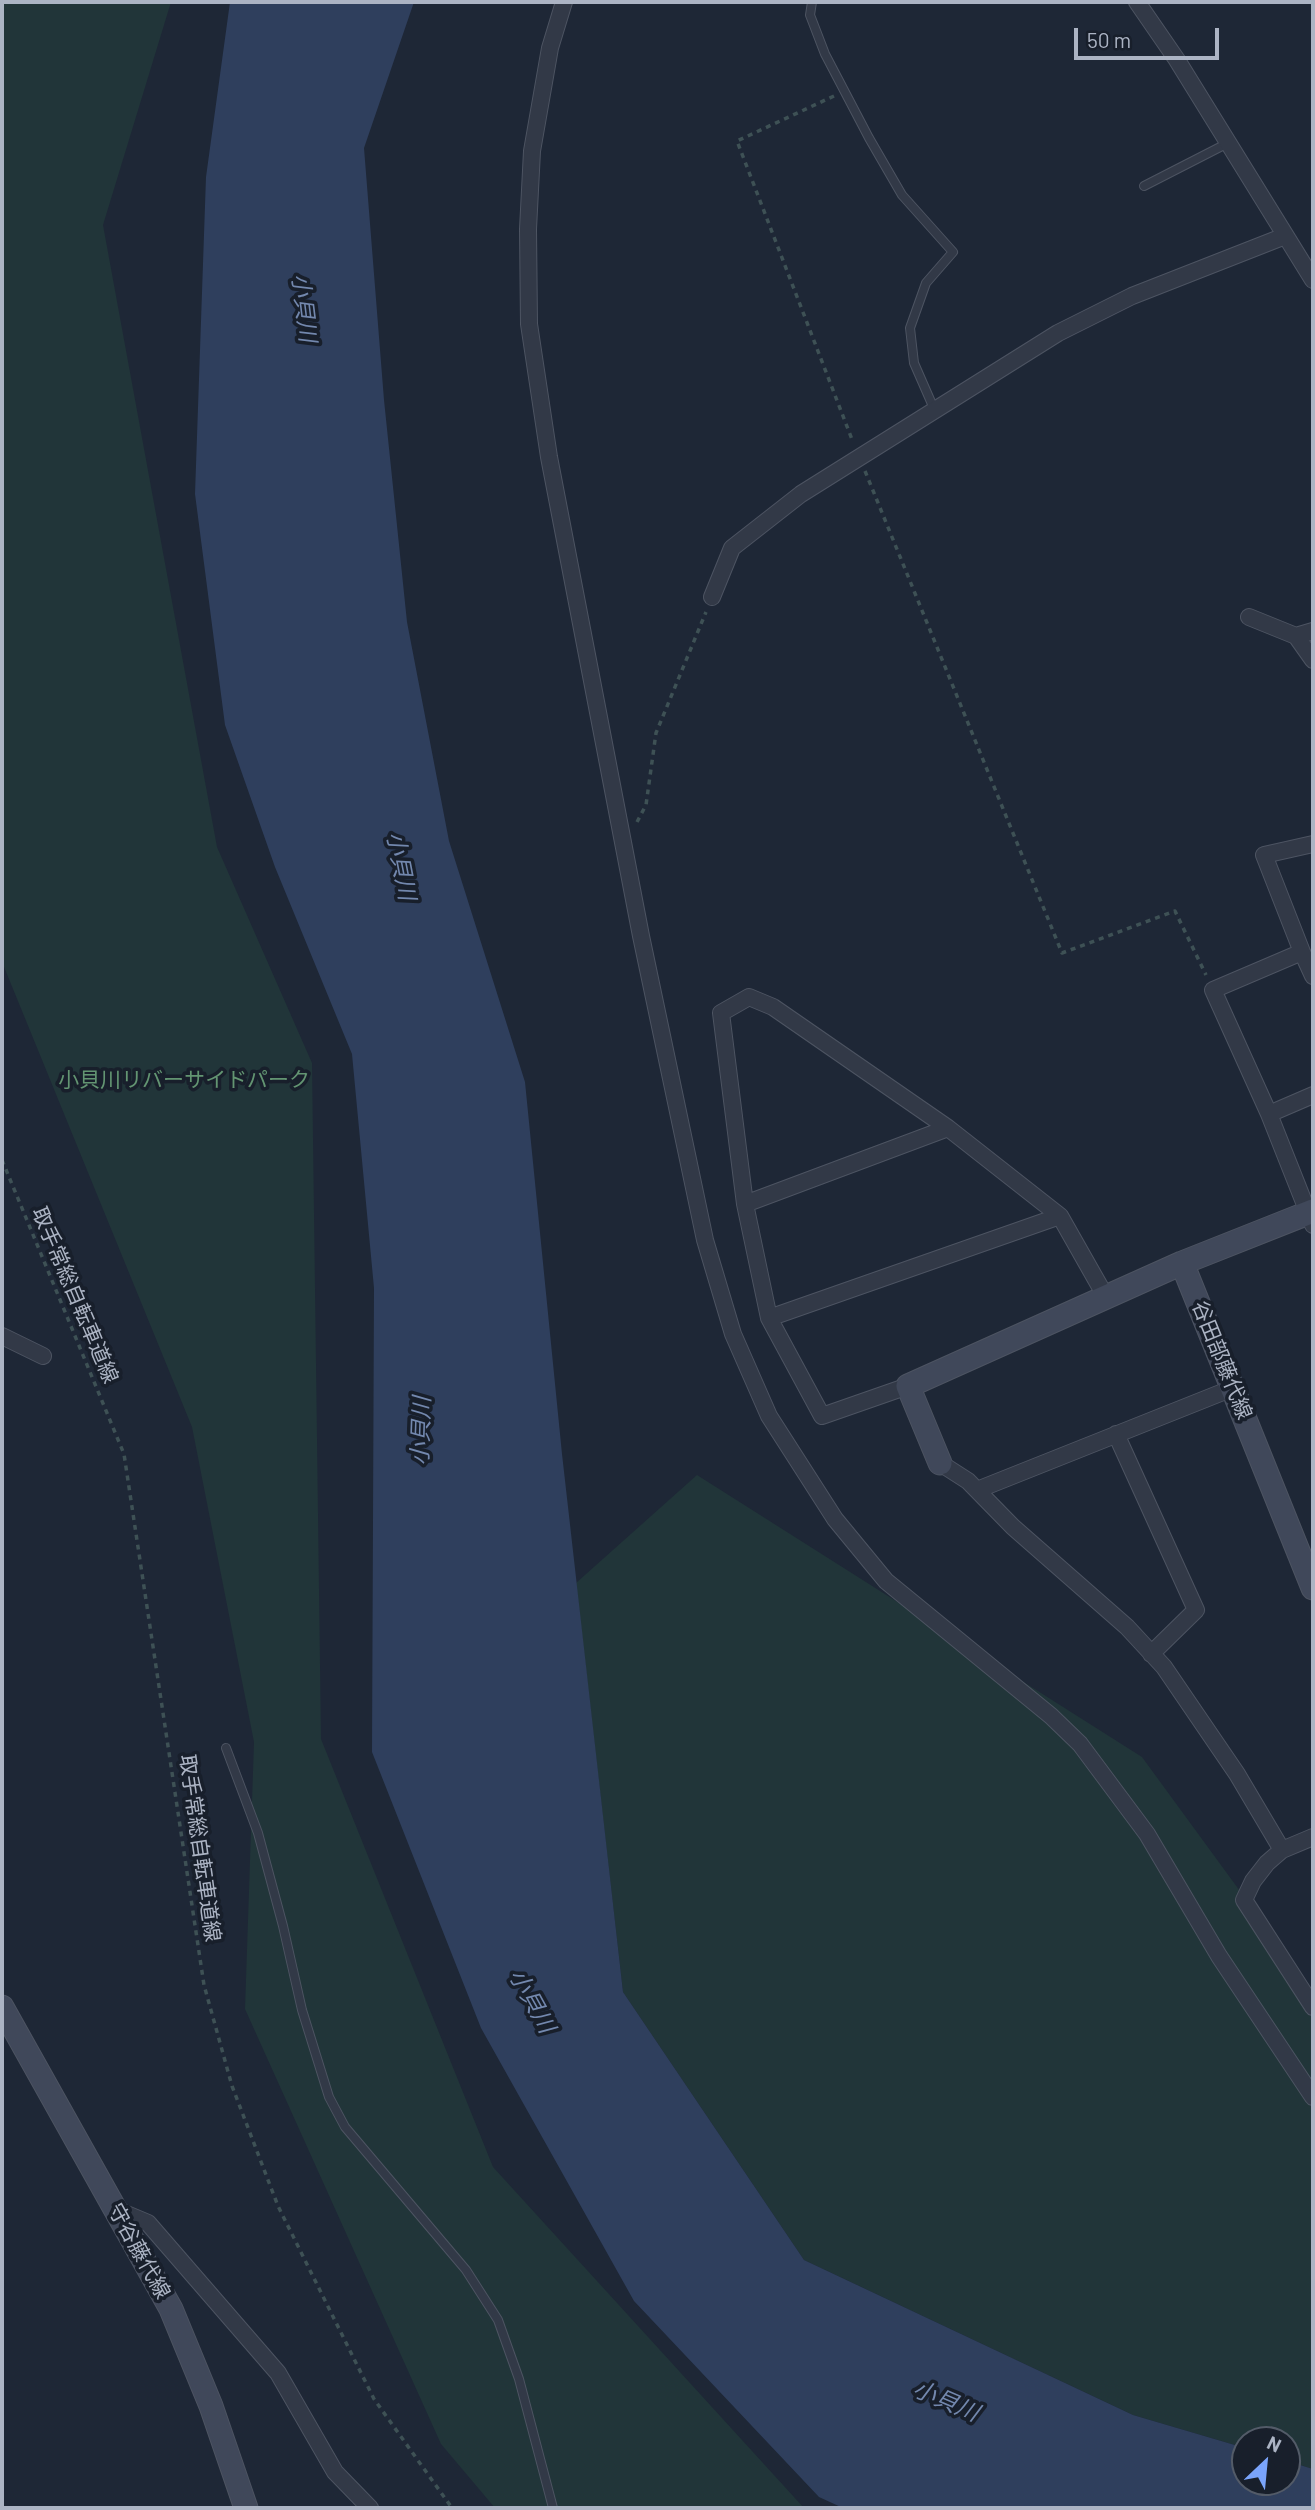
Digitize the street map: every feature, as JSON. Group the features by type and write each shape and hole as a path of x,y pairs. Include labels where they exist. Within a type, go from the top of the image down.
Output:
{"main road":[{"path":"940,1463 908,1386 1107,1299 1182,1263 1312,1216"},
{"name":"谷田部藤代線","path":"1182,1263 1313,1588"},
{"name":"守谷藤代線","path":"2,2007 171,2309 192,2357 246,2508"}],"street":[{"path":"564,2 550,48 532,151 528,229 529,324 568,560 625,844 705,1240 733,1334 769,1416 835,1519 886,1581 1051,1716 1080,1744 1147,1834 1219,1956 1313,2096"},
{"path":"1137,2 1313,280"},
{"path":"712,597 732,548 801,494 1058,333 1132,296 1285,236"},
{"path":"1249,617 1296,636 1313,660"},
{"path":"1296,636 1313,631"},
{"path":"1313,844 1264,855 1301,952 1313,976"},
{"path":"1301,952 1213,990 1312,1216"},
{"path":"908,1386 822,1416 769,1318 745,1204 720,1013 749,998 773,1007 948,1128 1060,1216 1107,1299"},
{"path":"1269,1114 1313,1095"},
{"path":"745,1204 948,1128"},
{"path":"769,1318 1060,1216"},
{"path":"2,1336 43,1356"},
{"path":"977,1490 1233,1388"},
{"path":"1116,1434 1196,1610 1152,1654"},
{"path":"940,1463 977,1490 1013,1527 1127,1627 1152,1654 1237,1774 1282,1850"},
{"path":"1313,1837 1282,1850 1253,1881 1244,1900 1313,2007"},
{"path":"117,2210 148,2223 278,2373 335,2472 370,2508"}],"lane":[{"path":"812,2 810,15 844,91 902,195 953,251 926,283 910,328 914,363 935,411"},
{"path":"1144,186 1228,144"},
{"path":"226,1748 258,1833 284,1926 302,2010 329,2097 345,2127 466,2270 498,2320 519,2379 553,2508"}],"path":[{"path":"844,91 737,141 859,458 1062,953 1175,911 1213,990"},
{"path":"625,844 646,805 656,733 712,597"},
{"name":"取手常総自転車道線","path":"2,1160 124,1454 204,1985 232,2086 278,2206 374,2399 452,2508"}],"green space":[{"name":"小貝川リバーサイドパーク","path":"2,2 171,2 103,225 217,847 312,1063 321,1739 493,2167 804,2508 495,2508 441,2444 245,2009 254,1742 192,1427 2,962"},
{"path":"697,1475 1142,1757 1313,1991 1313,2469 1301,2465 1301,2426 1231,2426 1231,2444 1133,2415 804,2260 623,1992 576,1583"}],"water":[{"name":"小貝川","path":"230,2 414,2 364,148 384,400 407,622 449,841 525,1082 562,1454 623,1992 804,2260 1133,2415 1231,2444 1231,2496 1301,2496 1301,2465 1313,2469 1313,2508 843,2508 819,2497 634,2301 481,2028 372,1752 374,1288 352,1054 275,867 225,725 195,494 206,177"}]}
